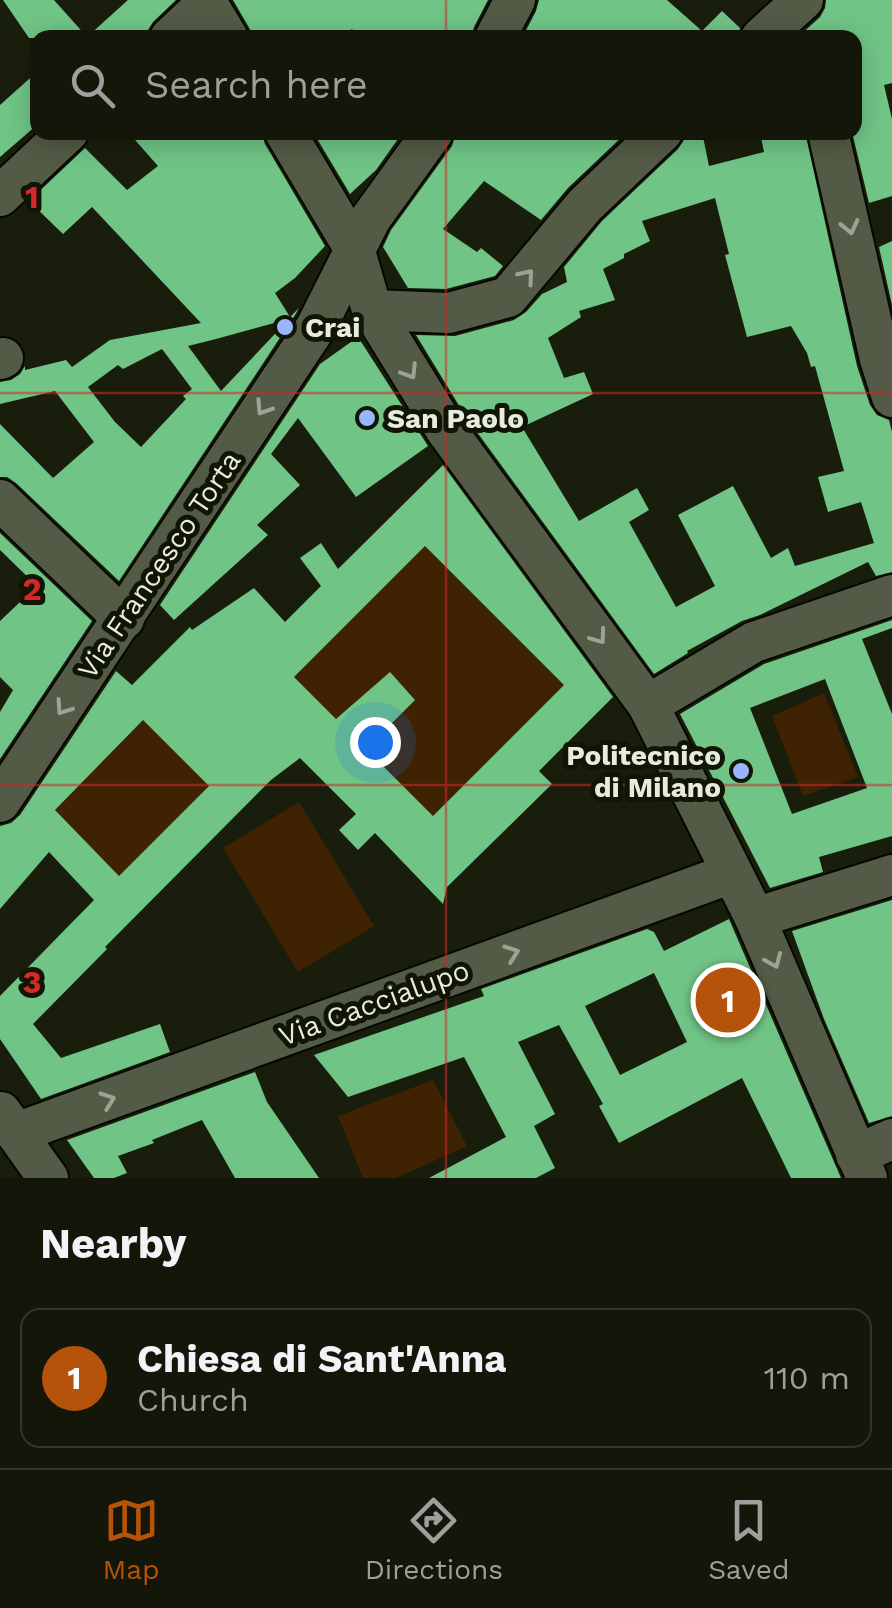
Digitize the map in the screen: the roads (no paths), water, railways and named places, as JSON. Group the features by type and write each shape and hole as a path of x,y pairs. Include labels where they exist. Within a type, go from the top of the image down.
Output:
{"street":[{"path":"499,30 515,0"},
{"path":"178,30 206,2 223,30"},
{"path":"773,30 801,10"},
{"path":"0,196 60,140"},
{"path":"289,140 354,248 372,310 446,430 648,705 872,1157"},
{"name":"Via Francesco Torta","path":"0,802 316,326 371,218 427,140"},
{"path":"372,310 450,313 508,298 585,206 654,140"},
{"path":"830,140 892,398"},
{"path":"0,500 124,618"},
{"path":"648,705 754,642 892,594"},
{"name":"Via Caccialupo","path":"8,1122 732,873"},
{"path":"756,918 892,875"},
{"path":"8,1122 48,1178"}],"place":[{"name":"Crai","path":"285,327"},
{"name":"San Paolo","path":"367,418"},
{"name":"Politecnico di Milano","path":"741,771"},
{"name":"Chiesa di Sant'Anna","path":"728,1000"}]}
